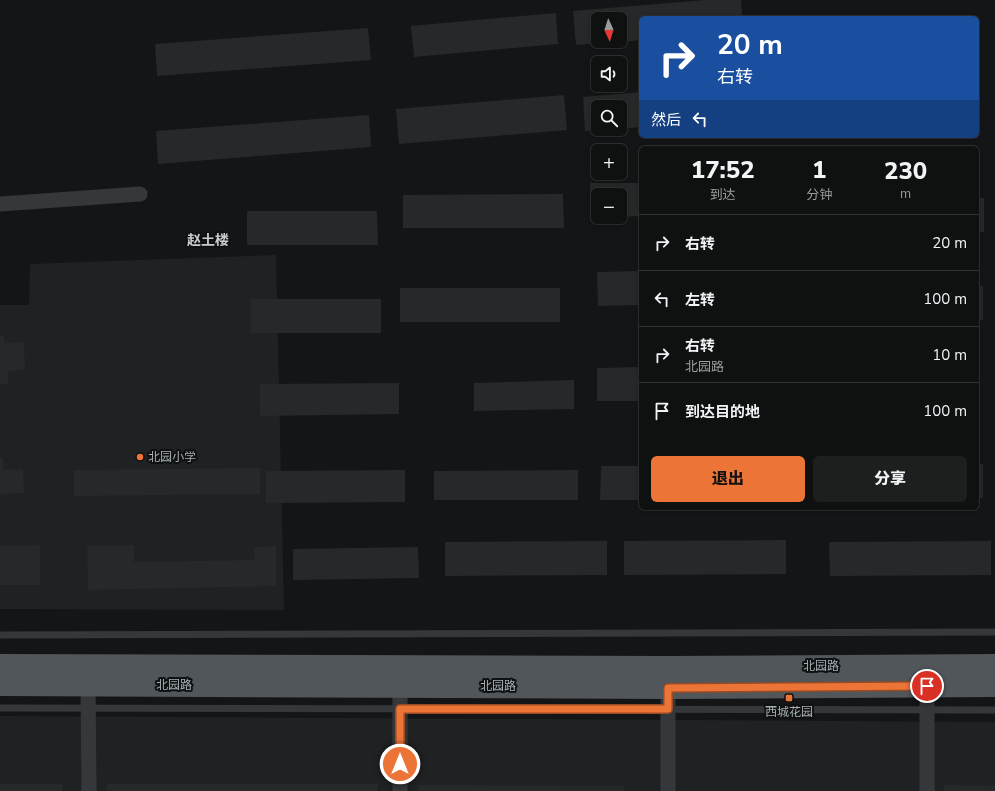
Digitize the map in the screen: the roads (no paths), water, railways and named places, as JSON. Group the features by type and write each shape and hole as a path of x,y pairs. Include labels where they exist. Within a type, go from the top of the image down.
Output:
{"main road":[{"name":"北园路","path":"0,665 651,667 995,665"},
{"name":"北园路","path":"0,684 668,688 995,686"}],"street":[{"path":"0,204 140,194"},
{"path":"88,684 88,791"},
{"path":"400,686 400,791"},
{"path":"927,686 927,791"},
{"path":"668,688 668,791"}],"lane":[{"path":"0,635 995,632"},
{"path":"0,708 995,710"}],"place":[{"name":"北园小学","path":"140,457"},
{"name":"西城花园","path":"789,698"}],"district":[{"name":"赵土楼","path":"208,240"}]}
